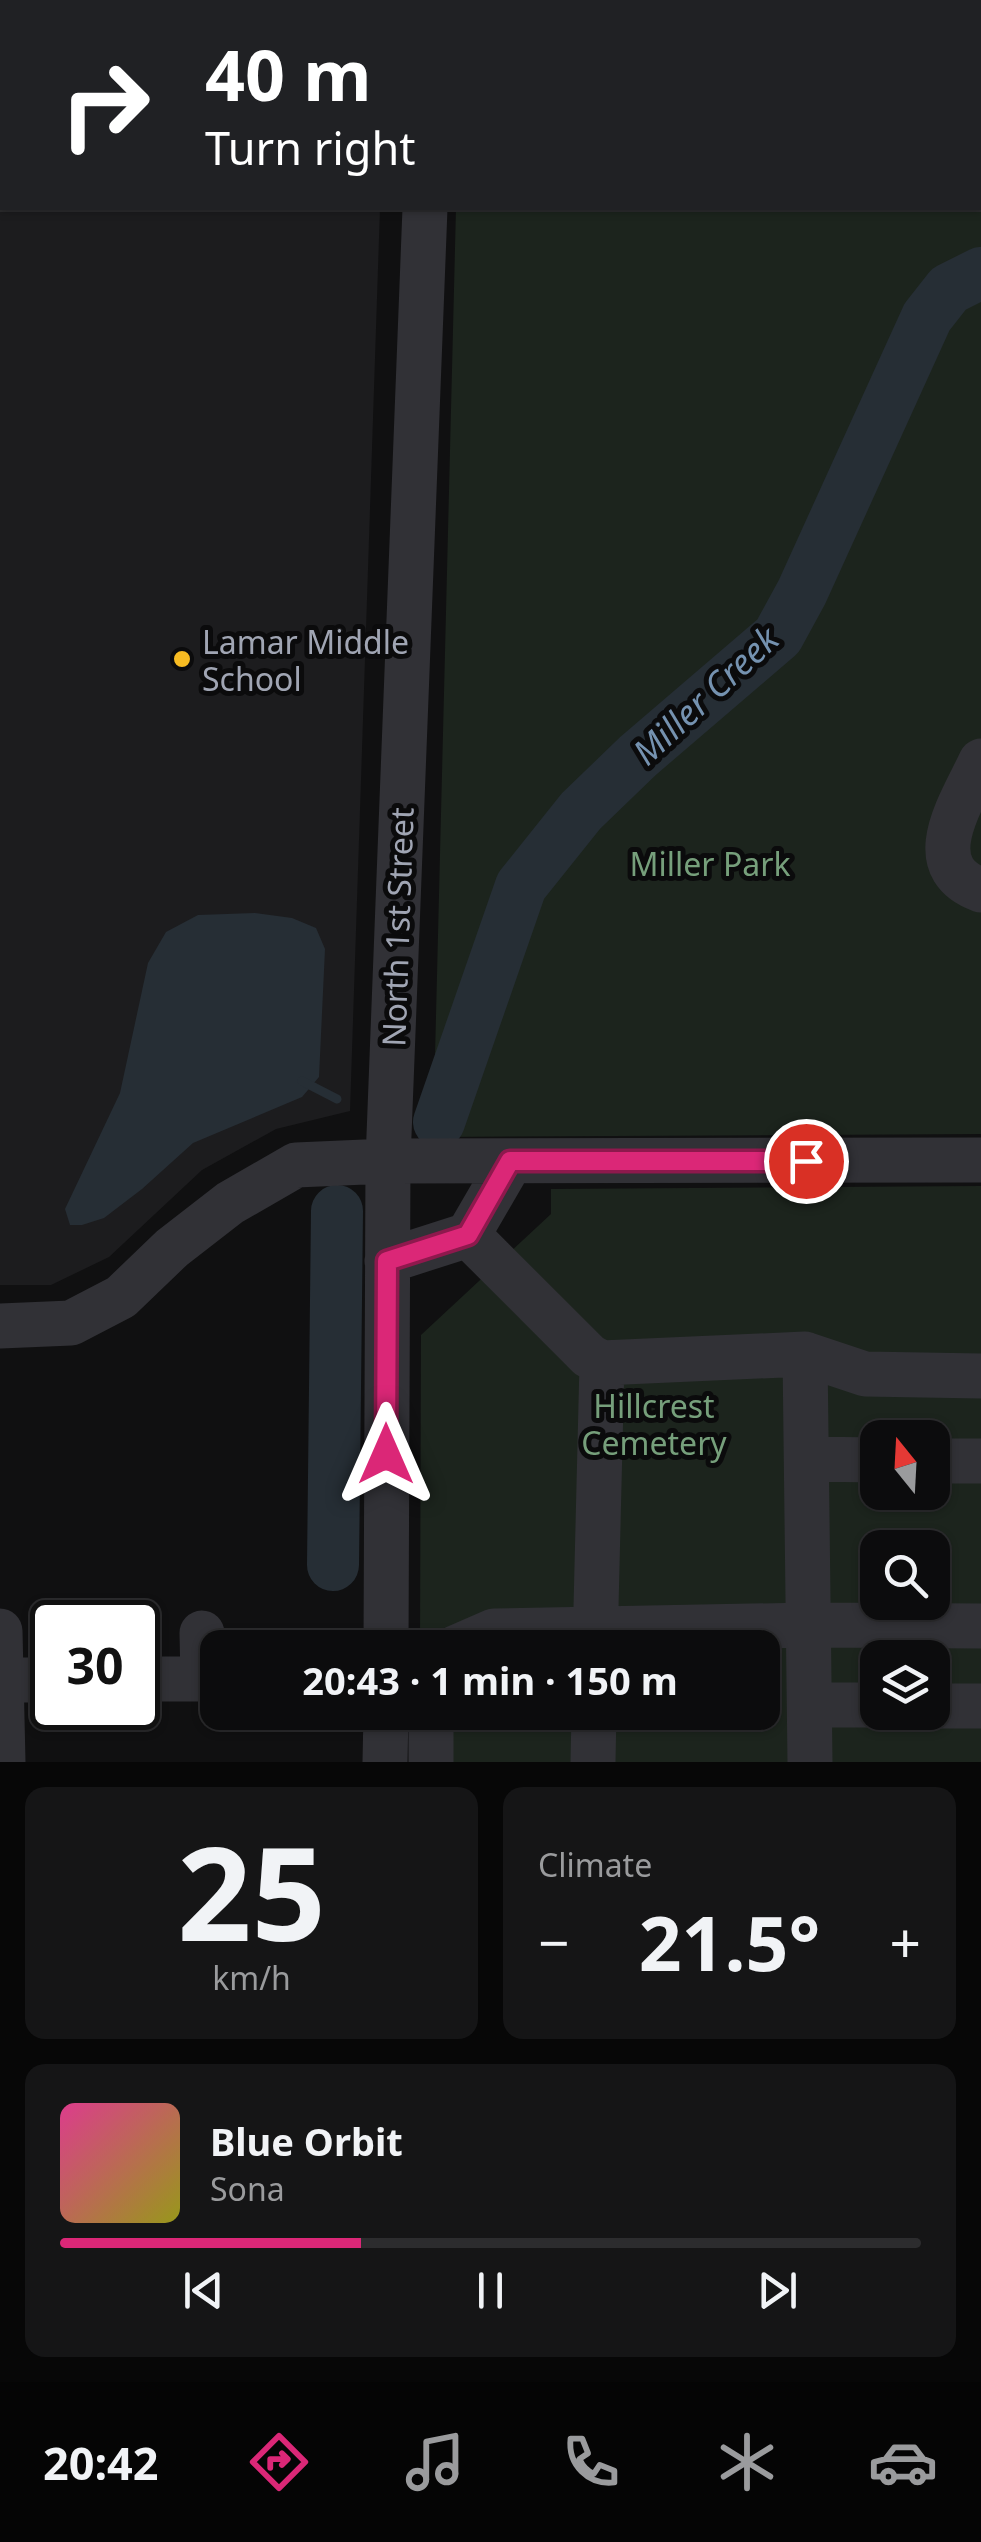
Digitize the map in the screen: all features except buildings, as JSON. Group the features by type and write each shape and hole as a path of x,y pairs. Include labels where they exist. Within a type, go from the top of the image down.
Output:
{"street":[{"name":"North 1st Street","path":"386,1630 388,1161 425,210"},
{"path":"981,762 949,831 947,852 953,870 967,885 981,890"},
{"path":"0,1326 70,1323 121,1297 172,1248 230,1203 296,1165 388,1161 981,1160"},
{"path":"387,1261 468,1235 510,1161"},
{"path":"468,1235 589,1356 602,1363 805,1354 866,1374 981,1376"},
{"path":"805,1354 810,1762"},
{"path":"595,1630 602,1363"},
{"path":"807,1459 860,1460"},
{"path":"950,1460 981,1461"},
{"path":"727,1630 809,1625 981,1626"},
{"path":"0,1631 2,1762"},
{"path":"160,1679 200,1679"},
{"path":"1,1680 30,1680"},
{"path":"810,1705 860,1705"},
{"path":"950,1706 981,1706"},
{"path":"386,1730 386,1762"},
{"path":"431,1762 432,1730"},
{"path":"593,1762 594,1730"}],"shaded area":[{"name":"Lamar Middle School","path":"0,210 380,210 350,1111 276,1129 202,1170 109,1257 51,1285 0,1285"},
{"path":"255,913 292,918 316,928 325,949 319,1077 302,1097 193,1143 104,1218 70,1225 65,1209 120,1093 148,963 166,932 198,915"}],"green space":[{"name":"Miller Park","path":"456,210 981,210 981,1134 433,1137"},
{"name":"Hillcrest Cemetery","path":"981,1186 981,1762 420,1762 420,1730 780,1730 780,1630 420,1630 421,1335 551,1214 551,1189"}],"waterway":[{"name":"Miller Creek","path":"439,1122 521,886 581,811 638,756 778,636 802,592 927,317 949,289 981,273"},
{"path":"302,1081 337,1099"},
{"name":"Miller Creek","path":"333,1565 337,1211"}],"place":[{"name":"Lamar Middle School","path":"182,659"}],"route":[{"path":"386,1454 387,1261 468,1235 510,1161 806,1161"}]}
